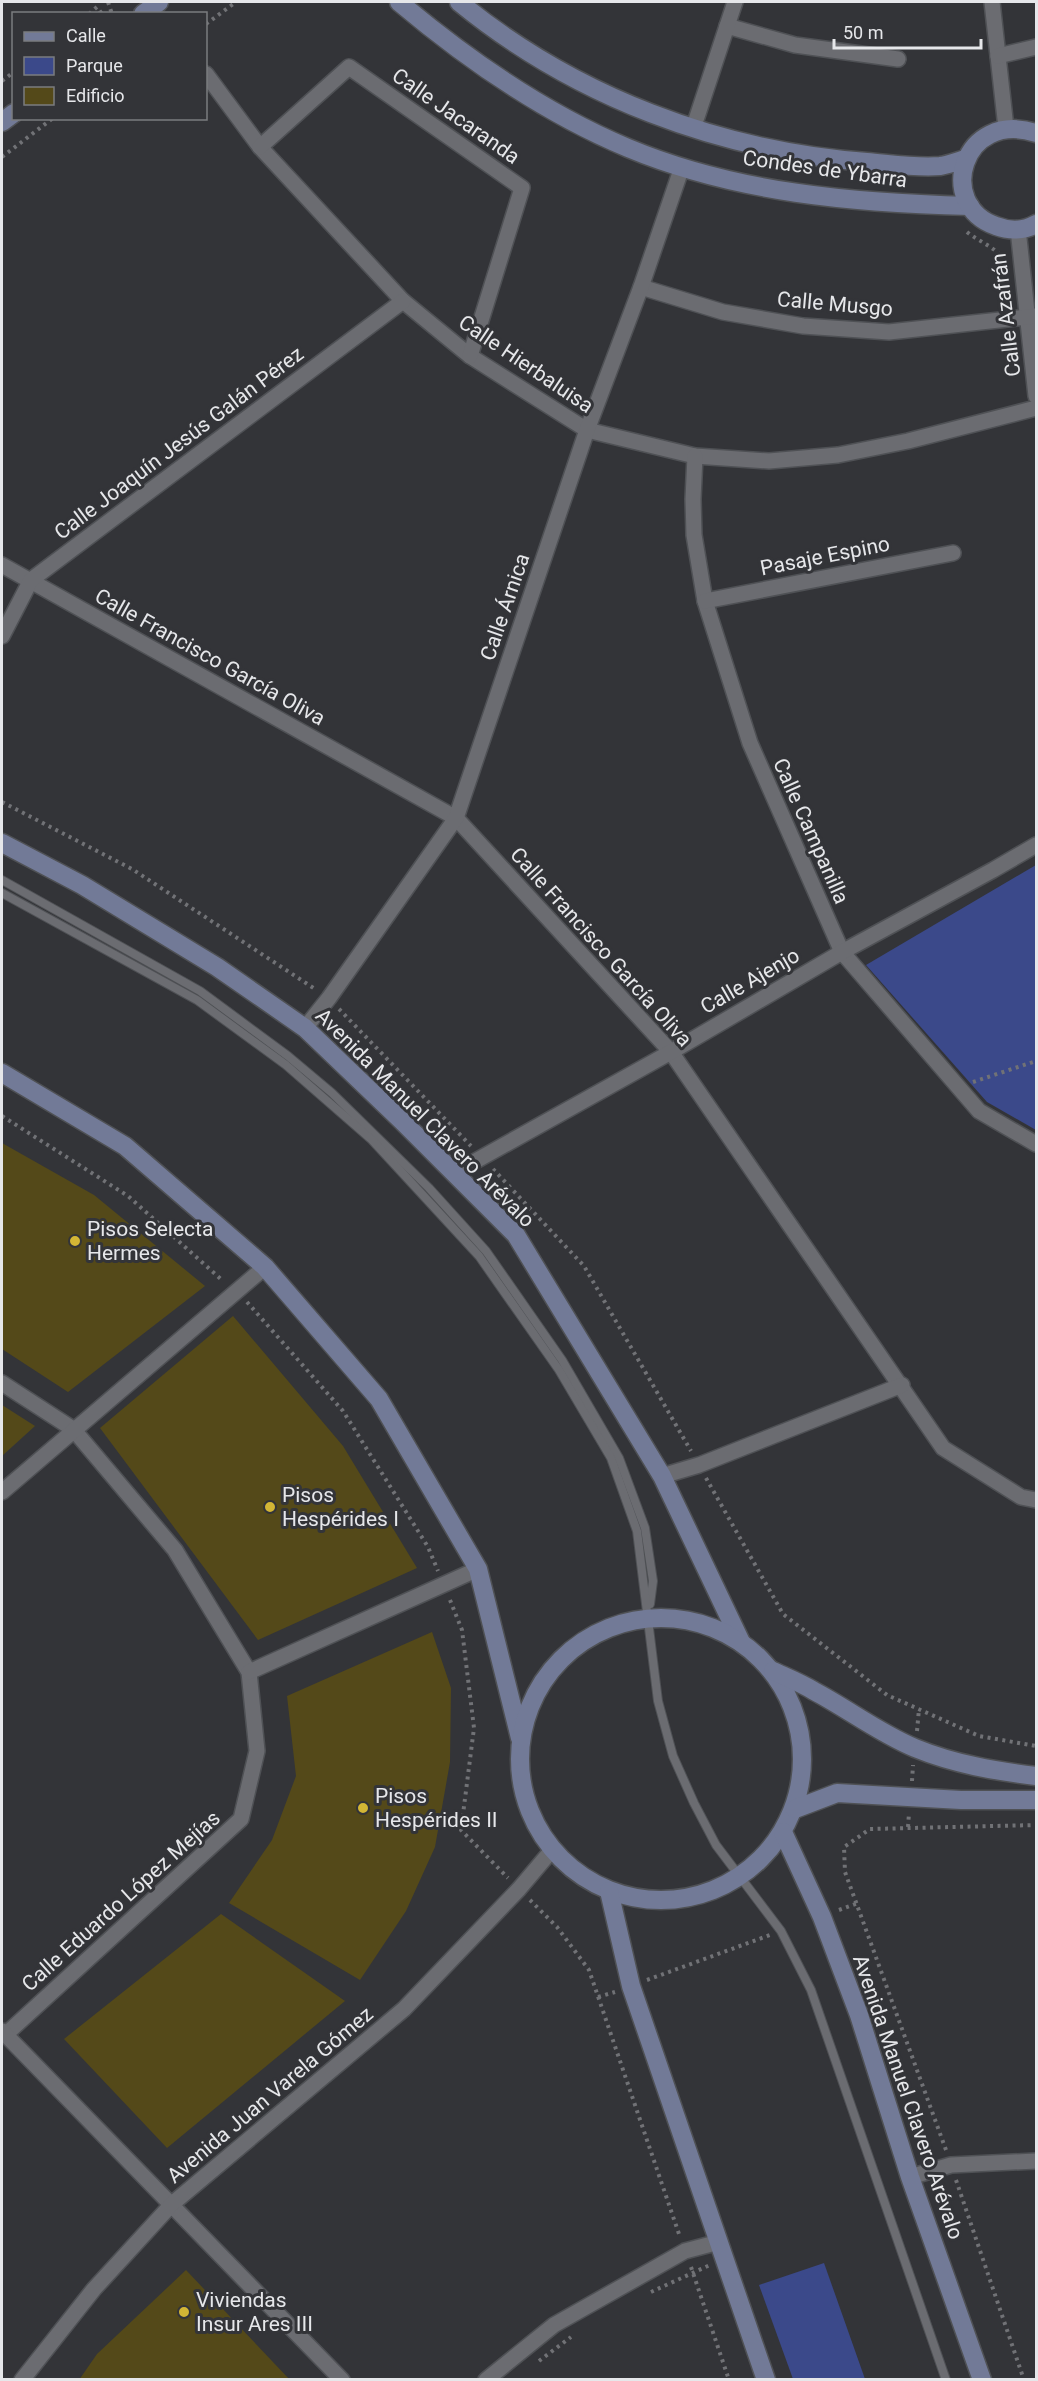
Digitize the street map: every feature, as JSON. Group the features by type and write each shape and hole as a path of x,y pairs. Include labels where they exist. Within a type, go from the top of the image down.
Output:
{"main road":[{"name":"Condes de Ybarra","path":"399,2 450,44 494,75 553,111 627,148 682,167 768,188 836,198 901,204 970,206"},
{"name":"Condes de Ybarra","path":"459,2 540,59 642,111 693,129 745,143 825,159 941,166 966,159"},
{"path":"1036,133 1022,128 1006,128 989,133 975,144 966,159 962,175 964,191 970,206 991,224 1004,229 1018,230 1036,224"},
{"name":"Avenida Manuel Clavero Arévalo","path":"2,843 92,891 217,968 305,1028 516,1235 662,1476 741,1642"},
{"path":"2,1073 125,1146 265,1267 379,1399 478,1569 520,1740 520,1779 531,1816 552,1850 578,1874 609,1891 654,1900 699,1896 740,1877 764,1857 783,1832 795,1809 803,1773 802,1737 791,1702 772,1671 741,1642 713,1627 682,1619 649,1618 612,1626 578,1644 550,1670 530,1703 520,1740"},
{"path":"772,1671 815,1691 858,1719 915,1748 1000,1772 1036,1776"},
{"path":"795,1809 837,1793 961,1800 1036,1800"},
{"name":"Avenida Manuel Clavero Arévalo","path":"783,1832 822,1917 859,2015 910,2177 982,2379"},
{"path":"609,1891 631,1986 766,2379"}],"street":[{"path":"693,129 735,2"},
{"path":"992,2 1006,128"},
{"path":"727,26 795,45 898,59"},
{"path":"998,56 1036,47"},
{"name":"Calle Jacaranda","path":"260,147 349,67 522,188 470,356"},
{"name":"Calle Hierbaluisa","path":"207,75 260,147 403,301 470,356 587,430 695,456 769,461 838,454 908,441 1036,408"},
{"name":"Calle Árnica","path":"305,1028 329,998 456,818 587,430 641,287 682,167"},
{"name":"Calle Azafrán","path":"1018,230 1033,317 1036,396"},
{"name":"Calle Musgo","path":"641,287 723,312 803,326 889,332 1033,317"},
{"name":"Calle Joaquín Jesús Galán Pérez","path":"2,636 31,580 403,301"},
{"name":"Calle Campanilla","path":"695,456 694,535 705,601 750,743 842,952 978,1111 1036,1144"},
{"name":"Pasaje Espino","path":"705,601 953,553"},
{"name":"Calle Francisco García Oliva","path":"2,565 456,818 671,1052 902,1385 943,1448 1021,1497 1036,1500"},
{"name":"Calle Ajenjo","path":"454,1173 671,1052 842,952 1036,845"},
{"path":"2,1492 265,1267"},
{"name":"Calle Eduardo López Mejías","path":"2,1383 73,1429 175,1550 249,1672 257,1751 241,1819 3,2033"},
{"path":"662,1476 699,1465 902,1385"},
{"path":"249,1672 478,1569"},
{"name":"Avenida Juan Varela Gómez","path":"22,2379 94,2289 172,2204 404,2009 519,1889 552,1850"},
{"path":"3,2033 342,2379"},
{"path":"910,2177 951,2165 1036,2161"},
{"path":"486,2379 554,2325 685,2252 722,2251"}],"lane":[{"path":"2,880 200,991 288,1056 332,1093 399,1157 479,1243 562,1360 619,1458 645,1528 652,1581 649,1618"},
{"path":"2,893 197,1000 286,1065 372,1140 479,1256 559,1370 611,1458 638,1531 657,1701 673,1756 716,1845 782,1931 798,1959 811,1990 946,2379"}],"path":[{"path":"91,12 106,2"},
{"path":"207,23 236,2"},
{"path":"97,7 101,12"},
{"path":"2,157 49,120"},
{"path":"958,1087 1036,1061"},
{"path":"2,1116 128,1196 235,1292 343,1411 428,1547 462,1630 474,1728 460,1830 557,1927 589,1970 729,2379"},
{"path":"1024,2379 951,2165 845,1872 844,1847 870,1829 1036,1825"},
{"path":"822,1917 858,1903"},
{"path":"598,1997 782,1931"},
{"path":"640,2297 692,2271 722,2251"},
{"path":"538,2362 572,2336"}],"green space":[{"path":"1036,865 1036,1130 987,1102 866,965"},
{"path":"824,2263 865,2379 793,2379 759,2285"}],"building":[{"name":"Pisos Selecta Hermes","path":"2,1143 94,1195 205,1286 68,1392 2,1349"},
{"name":"Pisos Hespérides I","path":"233,1316 343,1446 417,1568 258,1640 100,1428"},
{"path":"2,1405 35,1426 2,1456"},
{"name":"Pisos Hespérides II","path":"432,1632 451,1688 450,1762 435,1847 406,1911 360,1980 229,1903 272,1840 296,1776 287,1696"},
{"path":"221,1914 345,2001 167,2148 64,2039"},
{"name":"Viviendas Insur Ares III","path":"186,2270 290,2380 79,2380 97,2354"}],"place":[{"name":"Pisos Selecta Hermes","path":"75,1241"},
{"name":"Pisos Hespérides I","path":"270,1507"},
{"name":"Pisos Hespérides II","path":"363,1808"},
{"name":"Viviendas Insur Ares III","path":"184,2312"}]}
